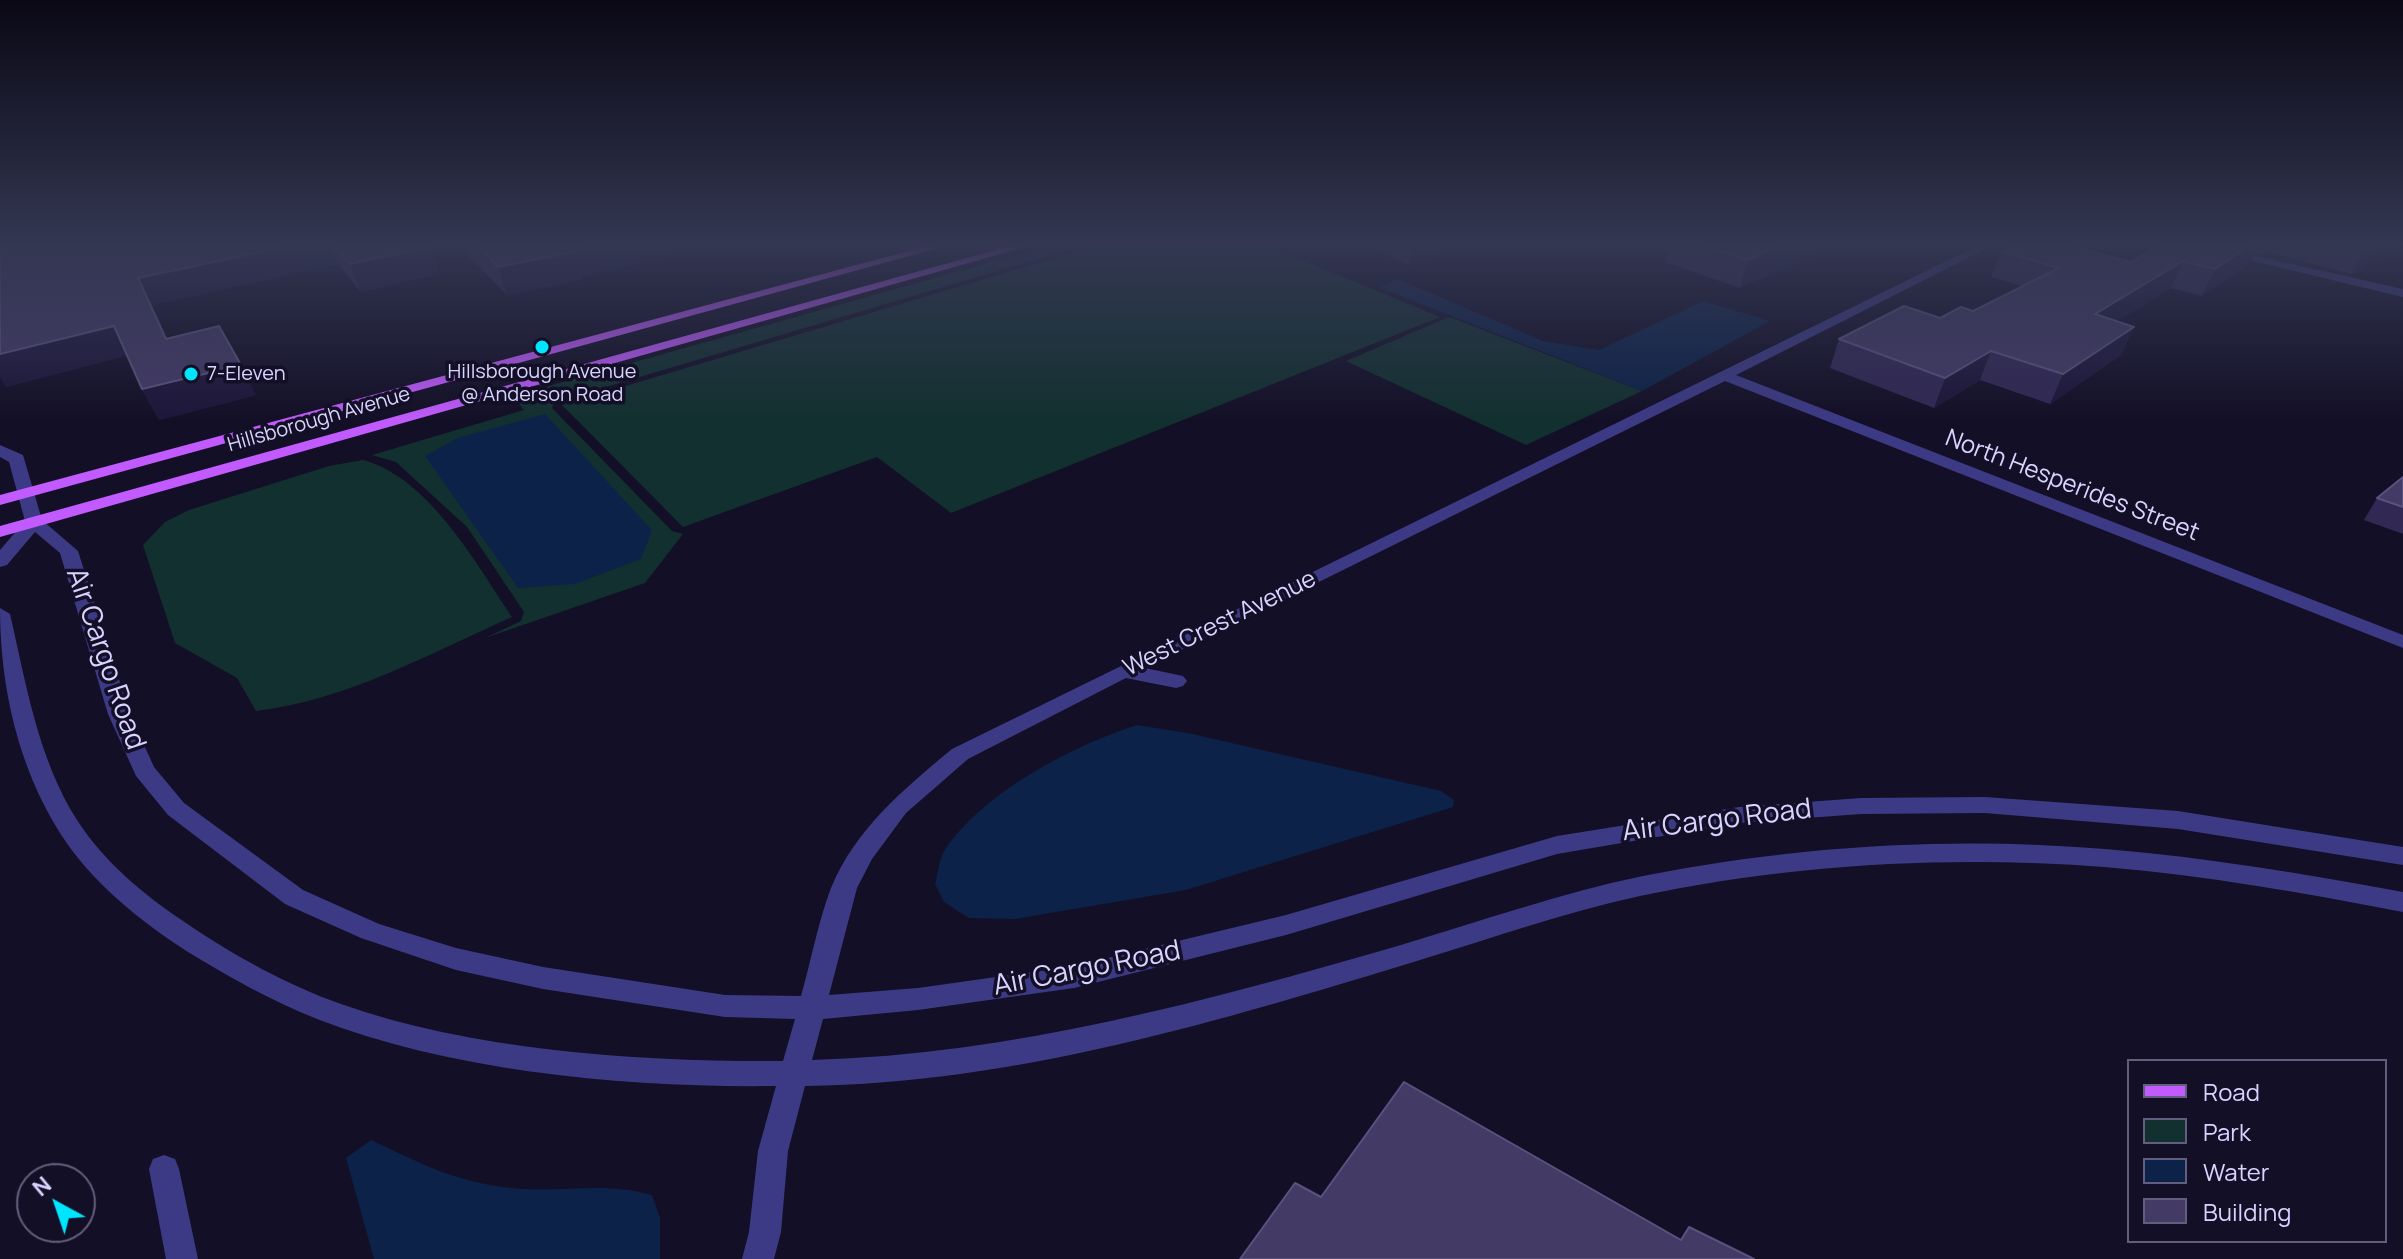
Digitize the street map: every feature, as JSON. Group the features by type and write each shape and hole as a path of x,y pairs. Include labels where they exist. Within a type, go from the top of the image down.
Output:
{"main road":[{"name":"Hillsborough Avenue","path":"0,500 719,306"},
{"name":"Hillsborough Avenue","path":"0,532 809,306"},
{"path":"486,396 498,385 522,374 691,325 710,315 711,308"}],"street":[{"name":"West Crest Avenue","path":"758,1259 765,1232 773,1151 844,888 862,854 898,807 960,754 1865,306"},
{"name":"North Hesperides Street","path":"1724,375 2403,642"},
{"path":"0,450 17,459 34,522 0,561"},
{"name":"Air Cargo Road","path":"34,522 69,551 119,714 144,770 176,809 294,897 370,931 456,959 543,978 725,1006 812,1008 918,999 1127,966 1286,925 1557,845 1739,815 1861,806 1998,806 2178,820 2403,856"},
{"name":"Air Cargo Road","path":"0,614 28,732 70,829 118,882 194,944 287,995 340,1016 404,1035 553,1060 703,1076 793,1076 1021,1053 1209,1011 1585,899 1665,882 1822,860 1898,854 2028,854 2220,870 2403,902"},
{"path":"1125,671 1176,681"},
{"path":"164,1169 182,1259"}],"green space":[{"path":"836,306 880,306 555,402 552,408 672,531 683,534 645,583 485,638 521,621 524,612 467,527 396,462 372,455 524,410 513,396"},
{"path":"895,306 1413,306 1440,317 951,513 877,457 683,527 562,405"},
{"path":"1449,317 1642,391 1526,445 1346,361"},
{"path":"363,460 387,469 429,503 466,548 512,617 355,686 323,697 256,711 237,678 175,643 143,545 165,522 189,510 329,466"}],"water":[{"path":"1426,306 1461,306 1543,341 1599,350 1693,306 1719,306 1770,321 1642,391"},
{"path":"545,414 652,530 641,559 575,584 518,588 425,456 458,438"},
{"path":"1137,725 1188,733 1441,791 1454,800 1453,807 1186,890 1015,919 969,918 944,902 935,884 942,856 963,827 1032,773 1085,745"},
{"path":"371,1140 438,1170 491,1185 529,1189 617,1189 652,1195 660,1218 660,1259 374,1259 346,1158"}],"building":[{"path":"0,306 151,306 166,339 219,326 241,365 142,389 114,326 0,354"},
{"path":"1904,306 1940,318 1961,307 1973,311 1983,306 2109,306 2095,314 2134,327 2063,374 1991,351 1945,378 1839,339"},
{"path":"2403,477 2403,507 2377,498"},
{"path":"1404,1082 1681,1240 1689,1227 1754,1259 1240,1259 1295,1183 1321,1197"}],"place":[{"name":"Hillsborough Avenue @ Anderson Road","path":"542,347"},
{"name":"7-Eleven","path":"191,374"}]}
